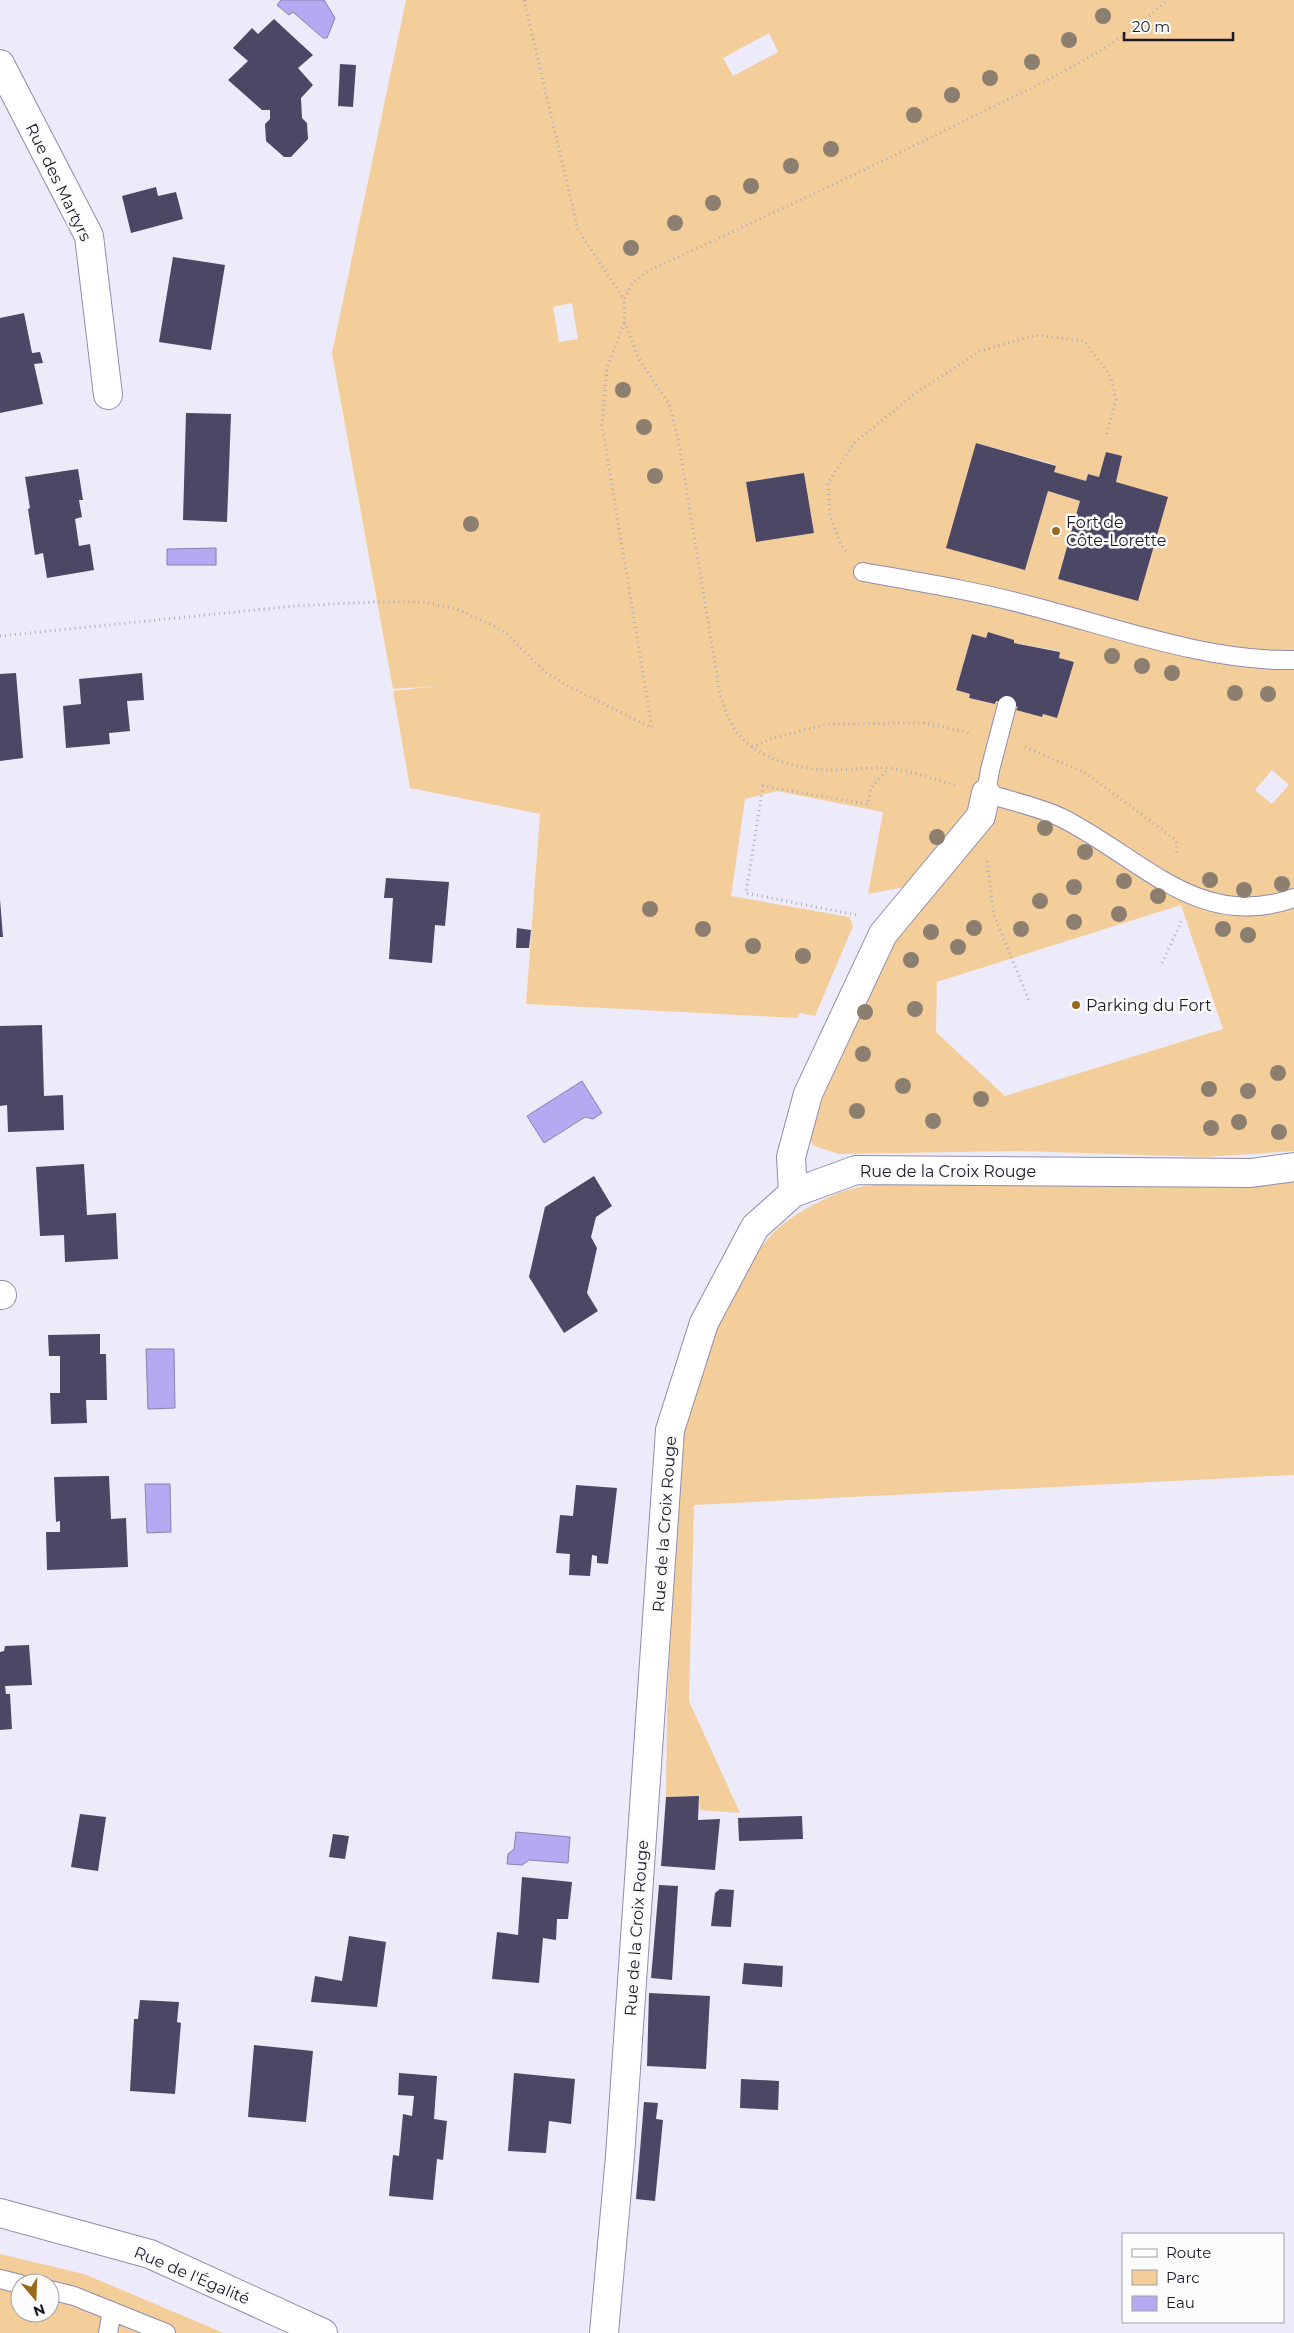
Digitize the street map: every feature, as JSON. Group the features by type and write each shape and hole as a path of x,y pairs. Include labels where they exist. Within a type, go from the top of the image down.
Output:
{"street":[{"name":"Rue des Martyrs","path":"0,64 89,236 108,395"},
{"path":"793,1193 791,1157 808,1094 883,934 981,816 988,781"},
{"name":"Rue de la Croix Rouge","path":"604,2333 620,2156 670,1430 704,1323 750,1235 755,1227 793,1193 856,1170 1251,1173 1294,1167"},
{"name":"Rue de l'Égalité","path":"0,2213 150,2254 323,2333"}],"lane":[{"path":"863,572 1029,605 1111,628 1224,655 1294,660"},
{"path":"1006,705 988,781 1061,817 1181,891 1203,901 1238,907 1276,904 1294,898"},
{"path":"60,2292 74,2296 166,2333"},
{"path":"108,2333 112,2311"}],"path":[{"path":"524,0 578,230 624,299"},
{"path":"988,781 888,768 828,770 796,766 752,748 739,735 726,715 720,694 678,438 669,404 639,359 625,323 624,299 632,284 648,271 883,162 1060,74 1108,46 1148,18 1168,0"},
{"path":"0,636 295,606 373,602 423,602 457,609 494,626 507,634 545,672 568,686 652,728 602,425 606,368 625,323"},
{"path":"863,572 841,545 830,516 828,483 854,443 916,394 980,351 1036,335 1084,342 1111,377 1116,400 1106,438"},
{"path":"883,934 860,916 746,893 763,786 868,804 871,788 888,768"},
{"path":"989,873 994,915 1030,1003"},
{"path":"1162,963 1180,924 1203,901"}],"green space":[{"path":"406,0 1294,0 1294,1151 1207,1157 1020,1151 839,1154 814,1146 809,1138 838,1053 910,886 868,894 883,812 777,791 745,799 731,896 849,917 853,926 815,1016 800,1013 797,1018 526,1004 540,814 410,788 393,691 438,686 393,689 332,353","holes":["769,33 778,52 733,76 723,58","572,303 578,339 559,342 553,307","976,443 1056,465 1054,472 1086,481 1088,474 1099,477 1122,456 1116,482 1138,600 1058,579 1080,501 1048,491 1025,570","804,473 814,532 756,542 746,482","988,632 1014,640 1014,643 1060,651 1059,658 1074,662 1057,718 1043,714 1042,717 1017,710 1018,707 996,701 994,704 969,698 970,694 956,690 972,634 986,638","1272,770 1289,785 1272,804 1255,790","1181,905 1223,1029 1005,1096 936,1032 937,982"]},
{"path":"1294,1177 1294,1475 694,1505 689,1701 740,1813 700,1810 699,1796 666,1797 667,1712 679,1458 684,1430 702,1366 714,1332 729,1299 764,1244 783,1224 808,1208 838,1193 860,1187 893,1183"},
{"path":"0,2254 84,2274 224,2333 0,2333"}],"water":[{"path":"281,0 324,0 335,18 327,38 323,38 293,12 289,15 277,5"},
{"path":"216,548 216,565 167,565 167,549"},
{"path":"582,1081 602,1113 593,1119 585,1117 544,1143 527,1116"},
{"path":"146,1349 174,1349 175,1408 148,1409"},
{"path":"145,1484 170,1484 171,1532 147,1533"},
{"path":"516,1832 570,1837 568,1863 529,1860 522,1865 507,1864 508,1854 514,1849"}],"building":[{"path":"274,19 313,55 298,68 313,85 301,98 302,118 307,123 308,139 291,157 284,157 266,141 265,124 270,119 270,110 262,110 228,80 248,61 233,48 252,28 258,34"},
{"path":"340,64 356,65 353,107 338,106"},
{"path":"156,187 158,196 176,192 183,219 131,233 122,196"},
{"path":"173,257 225,265 211,350 159,342"},
{"path":"24,313 32,353 40,352 43,363 34,364 43,404 0,413 0,318"},
{"path":"186,413 231,414 227,522 183,520"},
{"path":"976,443 1056,466 1054,472 1086,481 1088,474 1099,477 1106,452 1122,456 1116,482 1168,497 1138,601 1058,579 1080,501 1048,491 1025,570 946,548"},
{"path":"78,469 83,500 79,500 82,517 75,519 79,546 90,544 94,570 47,578 43,553 35,555 25,477"},
{"path":"804,473 814,533 756,542 746,482"},
{"path":"988,632 1014,640 1014,643 1060,652 1059,658 1074,662 1057,718 1043,714 1042,717 1016,710 1018,707 996,701 995,704 969,698 970,694 956,690 972,634 986,638"},
{"path":"16,673 23,758 0,761 0,674"},
{"path":"142,673 144,700 127,701 130,731 109,733 110,744 66,748 63,706 81,704 79,679"},
{"path":"386,878 449,882 445,926 435,925 432,963 389,959 393,898 384,898"},
{"path":"0,899 3,937 0,937"},
{"path":"517,928 531,930 529,948 516,948"},
{"path":"42,1025 44,1096 63,1095 64,1130 8,1132 7,1105 0,1106 0,1026"},
{"path":"84,1164 87,1215 116,1213 118,1259 65,1262 64,1235 40,1236 36,1167"},
{"path":"594,1176 612,1206 596,1217 591,1237 597,1248 587,1293 598,1311 564,1333 529,1277 545,1207"},
{"path":"100,1334 100,1354 106,1354 107,1400 86,1400 87,1423 51,1424 50,1393 60,1393 60,1356 49,1356 48,1335"},
{"path":"109,1476 111,1519 126,1518 128,1567 47,1570 46,1532 60,1532 60,1521 56,1522 54,1477"},
{"path":"576,1485 617,1488 608,1564 597,1563 597,1556 592,1555 590,1576 569,1575 570,1554 556,1553 560,1515 573,1516"},
{"path":"29,1645 32,1685 5,1686 6,1694 10,1694 12,1729 0,1730 0,1652 4,1651 5,1646"},
{"path":"699,1796 698,1820 720,1819 715,1870 661,1866 666,1797"},
{"path":"80,1814 106,1817 98,1871 71,1867"},
{"path":"802,1816 803,1839 739,1841 738,1818"},
{"path":"333,1834 349,1836 345,1859 329,1857"},
{"path":"522,1877 572,1882 568,1919 557,1919 556,1940 543,1938 539,1983 492,1979 497,1932 518,1935"},
{"path":"659,1885 678,1886 672,1980 651,1978"},
{"path":"720,1889 734,1890 731,1927 711,1926 715,1893"},
{"path":"349,1936 386,1942 377,2007 311,2002 315,1976 342,1981"},
{"path":"744,1963 783,1966 782,1987 742,1984"},
{"path":"649,1993 710,1996 706,2069 647,2066"},
{"path":"140,2000 179,2002 177,2022 181,2023 175,2094 130,2091 134,2019 138,2019"},
{"path":"254,2045 313,2051 306,2122 248,2117"},
{"path":"399,2073 437,2076 434,2119 447,2121 443,2160 437,2159 433,2200 389,2196 393,2155 399,2156 403,2114 412,2116 414,2096 398,2095"},
{"path":"514,2073 575,2079 571,2124 549,2121 546,2153 508,2151"},
{"path":"741,2079 779,2081 778,2110 740,2108"},
{"path":"644,2102 658,2103 656,2119 663,2120 655,2201 636,2199"}],"place":[{"name":"Fort de Côte-Lorette","path":"1056,531"},
{"name":"Parking du Fort","path":"1076,1005"}]}
